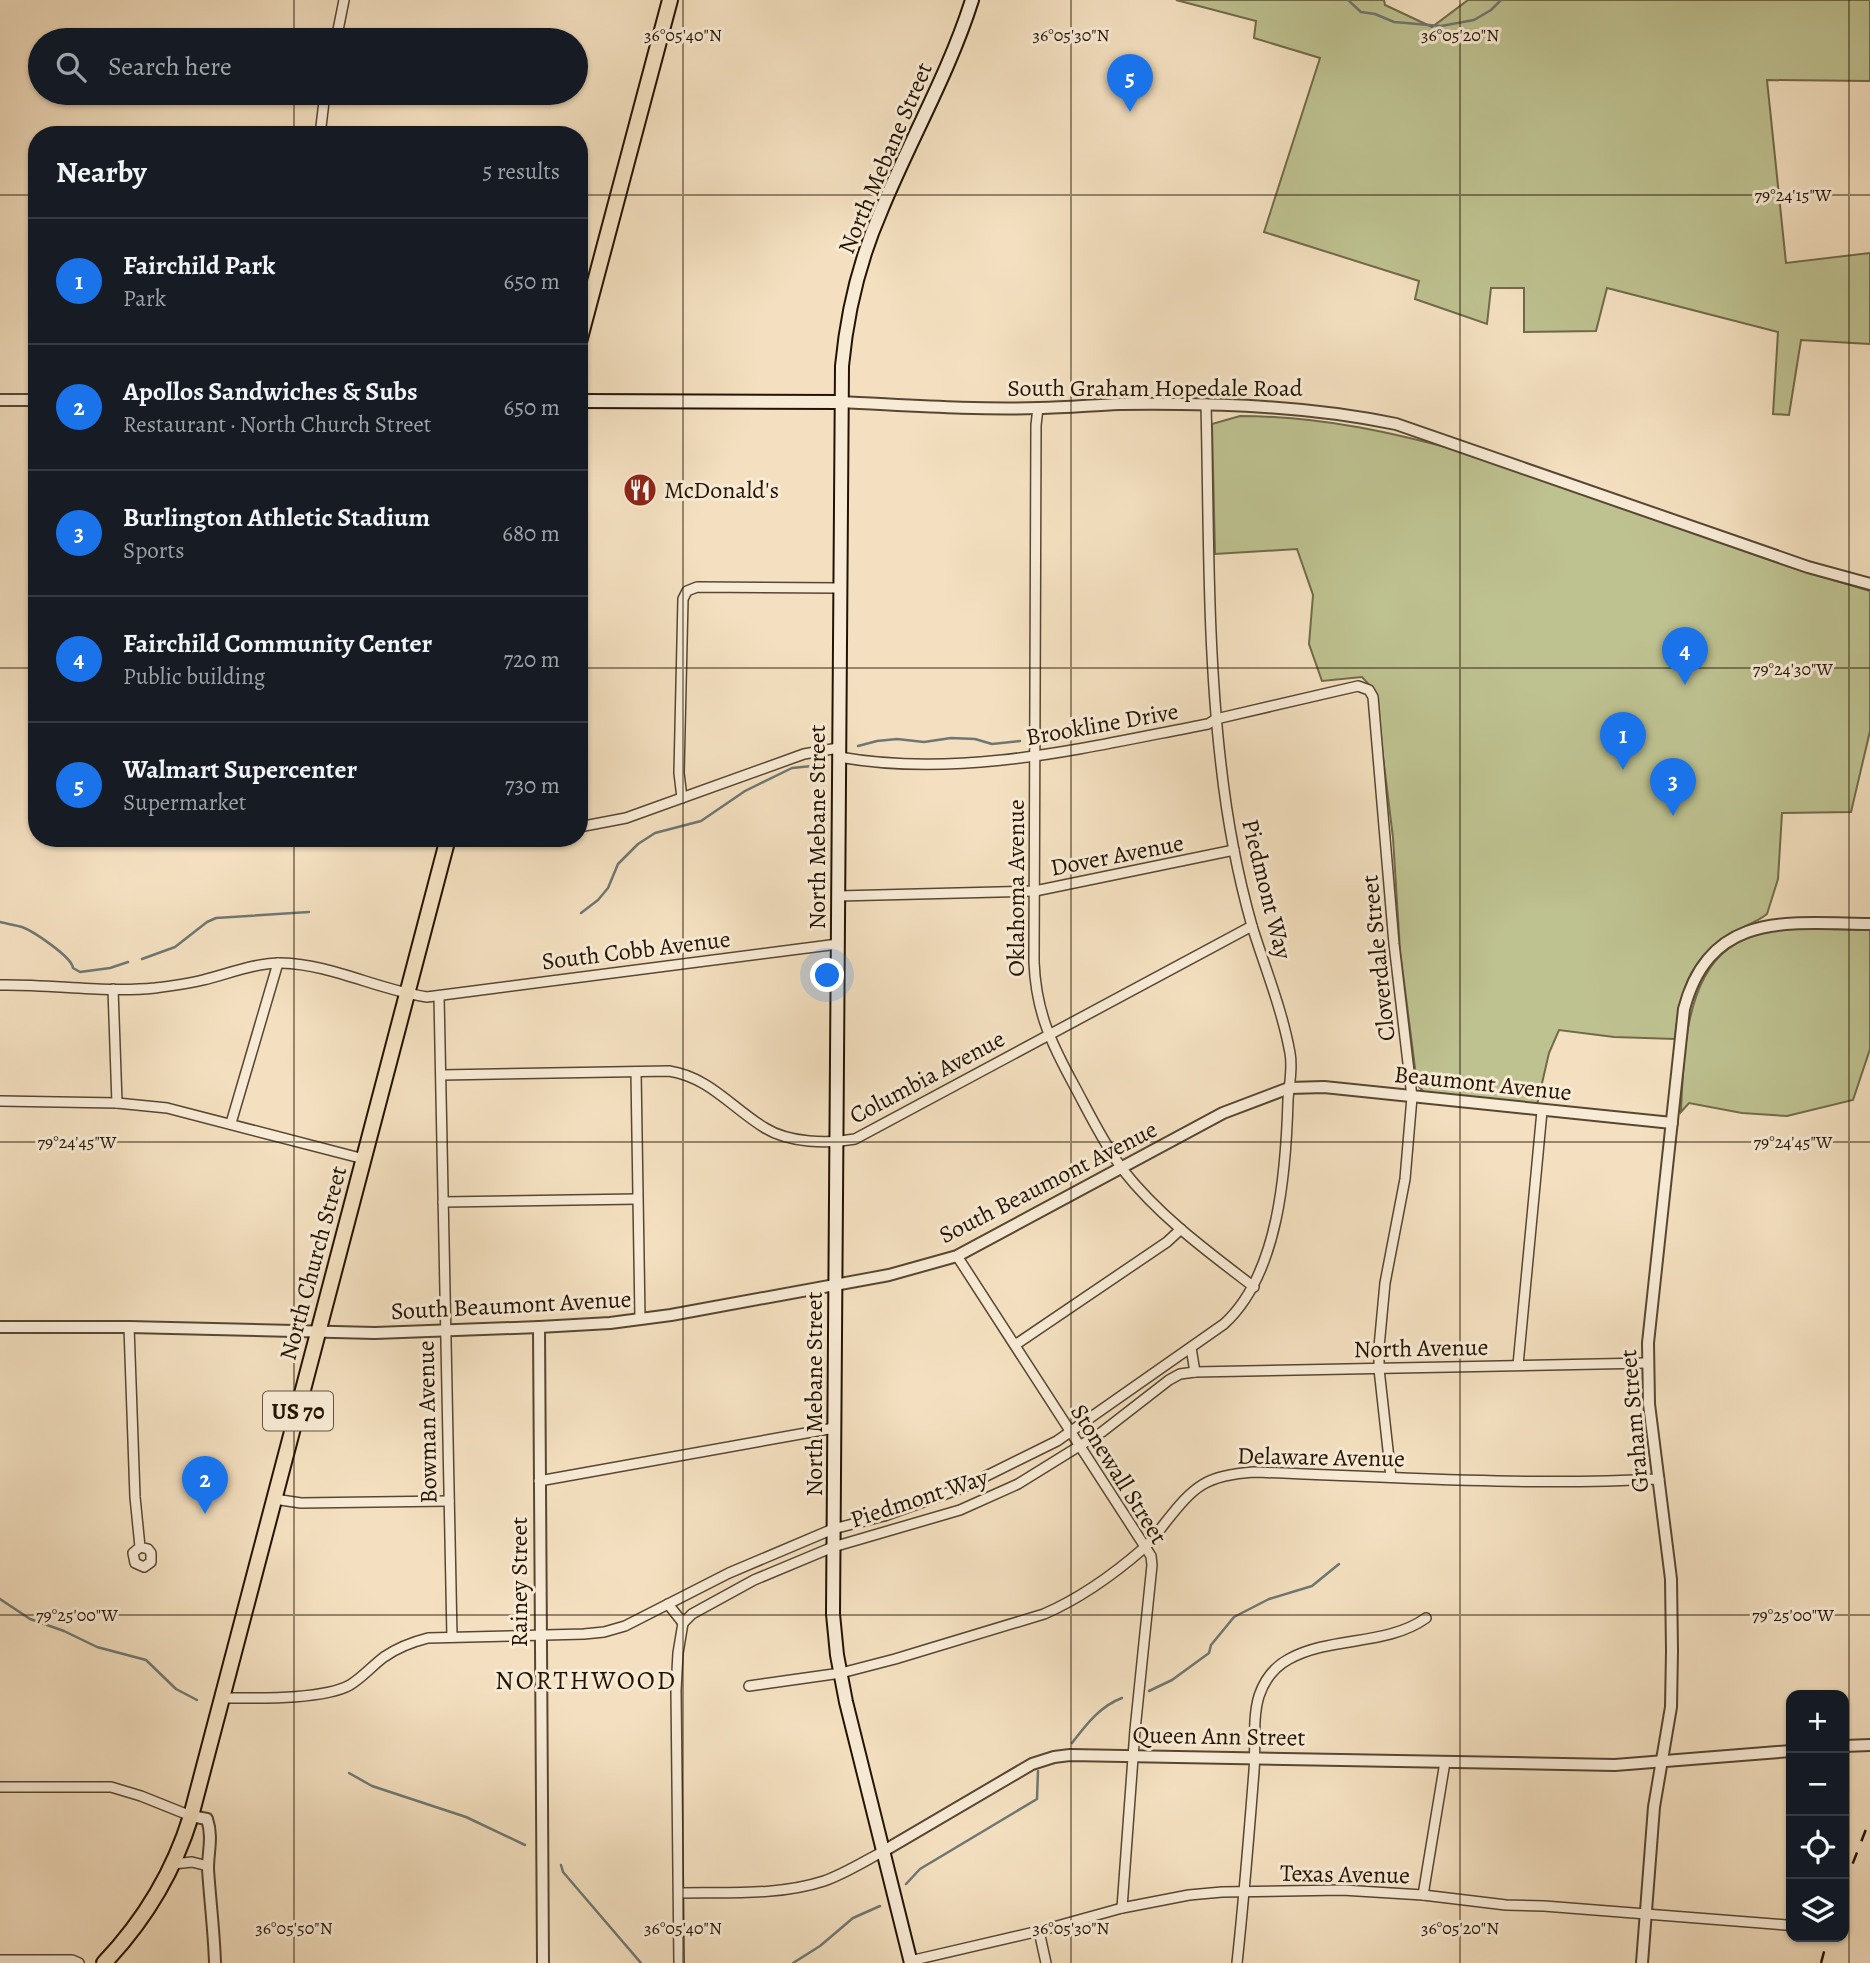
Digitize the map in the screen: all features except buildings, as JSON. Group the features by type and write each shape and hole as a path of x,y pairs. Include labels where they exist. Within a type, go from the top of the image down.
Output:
{"main road":[{"path":"588,308 670,0"},
{"name":"North Mebane Street","path":"910,1962 881,1852 841,1673 834,1624 842,366 846,331 870,238 952,54 972,0"},
{"name":"South Graham Hopedale Road","path":"588,401 841,402"},
{"name":"North Church Street","path":"104,1963 145,1912 173,1864 191,1816 447,847"}],"street":[{"path":"338,28 344,0"},
{"path":"321,126 324,105"},
{"path":"0,400 28,400"},
{"name":"South Graham Hopedale Road","path":"841,402 1038,408 1206,404 1297,408 1395,424 1730,541 1870,584"},
{"name":"Piedmont Way","path":"222,1698 261,1698 335,1691 359,1679 383,1658 404,1646 428,1638 540,1636 612,1630 643,1618 729,1573 833,1529 884,1516 951,1492 1026,1457 1070,1431 1233,1316 1254,1287 1266,1253 1282,1188 1287,1142 1290,1053 1276,998 1252,926 1234,850 1216,719 1206,404"},
{"name":"Oklahoma Avenue","path":"1038,408 1034,978 1039,1010 1107,1146 1122,1168 1147,1197 1181,1229 1254,1287"},
{"path":"682,798 679,773 684,596 691,588 697,587 839,588"},
{"name":"Brookline Drive","path":"588,825 613,821 804,754 839,752 879,763 1003,761 1208,724 1216,719 1359,686 1366,688"},
{"name":"Cloverdale Street","path":"1366,688 1373,696 1394,944 1412,1097 1405,1180 1382,1301 1379,1369 1391,1477"},
{"name":"Dover Avenue","path":"838,896 1035,891 1234,850"},
{"name":"Graham Street","path":"1642,1963 1654,1807 1671,1707 1672,1640 1671,1579 1649,1404 1647,1363 1649,1322 1684,1009 1693,983 1709,958 1743,933 1776,924 1870,924"},
{"name":"Columbia Avenue","path":"442,1075 669,1071 696,1078 772,1132 789,1138 836,1142 855,1139 1252,926"},
{"name":"South Cobb Avenue","path":"0,985 155,988 187,984 278,963 305,966 407,994 439,996 838,944"},
{"path":"231,1123 278,963"},
{"path":"113,989 117,1103"},
{"name":"Bowman Avenue","path":"439,996 452,1637"},
{"path":"636,1072 640,1320"},
{"name":"Beaumont Avenue","path":"1289,1088 1324,1087 1672,1123"},
{"name":"South Beaumont Avenue","path":"0,1327 129,1326 374,1333 539,1327 640,1320 836,1284 909,1270 957,1256 1223,1113 1289,1088"},
{"path":"0,1101 117,1103 167,1108 364,1159"},
{"path":"1518,1365 1542,1111"},
{"path":"443,1202 637,1199"},
{"path":"1015,1345 1167,1242 1181,1229"},
{"name":"Stonewall Street","path":"957,1256 1146,1547 1152,1565 1133,1754 1122,1908"},
{"path":"129,1326 139,1547"},
{"name":"Rainey Street","path":"539,1327 543,1963"},
{"path":"1191,1348 1195,1372"},
{"name":"North Avenue","path":"1195,1372 1647,1363"},
{"name":"Piedmont Way","path":"683,1623 692,1614 754,1580 833,1547 960,1510 1018,1484 1102,1432 1169,1380 1180,1374 1195,1372"},
{"path":"540,1481 834,1428"},
{"name":"Delaware Avenue","path":"750,1686 841,1673 1044,1614 1087,1592 1146,1547 1191,1493 1201,1484 1222,1475 1254,1472 1609,1482 1658,1479"},
{"path":"274,1499 301,1503 449,1501"},
{"path":"668,1604 683,1623 676,1690 679,1963"},
{"path":"1237,1963 1259,1698 1271,1674 1291,1658 1326,1647 1412,1628 1426,1618"},
{"path":"1849,1746 1870,1745"},
{"name":"Queen Ann Street","path":"678,1893 779,1890 802,1887 845,1872 1005,1778 1043,1760 1070,1755 1133,1754 1615,1765 1786,1751"},
{"path":"1423,1895 1445,1762"},
{"path":"0,1787 111,1787 191,1816 207,1819 211,1843 208,1866 215,1963"},
{"path":"173,1864 192,1862 208,1866"},
{"name":"Texas Avenue","path":"910,1962 1122,1908 1189,1895 1244,1892 1342,1891 1423,1895 1494,1904 1786,1925"},
{"path":"1039,1931 1046,1963"},
{"path":"0,1960 72,1960 79,1963"}],"green space":[{"path":"1176,0 1384,0 1385,5 1432,27 1468,0 1870,0 1870,81 1767,80 1786,263 1870,253 1870,344 1801,340 1789,415 1773,414 1778,332 1607,288 1596,331 1524,332 1524,288 1491,288 1487,324 1415,299 1419,281 1264,232 1320,58 1254,38 1256,21"},
{"path":"1240,416 1300,419 1359,427 1475,455 1787,566 1870,591 1870,731 1851,812 1782,813 1778,879 1767,914 1728,935 1703,956 1683,993 1675,1039 1614,1037 1559,1030 1549,1053 1537,1105 1426,1095 1417,1084 1400,950 1393,838 1375,691 1362,677 1322,681 1309,644 1313,595 1297,549 1215,554 1212,424"},
{"path":"1783,928 1870,930 1870,1049 1853,1100 1787,1116 1742,1113 1689,1103 1681,1112 1685,1047 1694,1002 1702,981 1713,963 1734,945"}],"waterway":[{"path":"1348,0 1361,12 1375,14 1394,22 1441,26 1474,20 1501,0"},
{"path":"1047,734 1071,732"},
{"path":"858,746 897,739 924,742 951,738 975,739 992,744 1020,741"},
{"path":"581,913 608,888 618,864 638,844 655,833 701,821 745,791 792,768 822,765"},
{"path":"142,959 175,947 216,918 309,912"},
{"path":"0,922 22,927 34,934 59,951 73,968 80,972 110,968 128,962"},
{"path":"1149,1691 1172,1680 1209,1653 1211,1645 1234,1617 1269,1599 1312,1586 1339,1564"},
{"path":"0,1599 30,1619 97,1647 146,1660 176,1689 197,1700"},
{"path":"1072,1743 1100,1711 1122,1698"},
{"path":"906,1884 920,1869 1037,1799 1038,1771"},
{"path":"349,1773 372,1786 466,1817 525,1845"},
{"path":"561,1865 563,1872 641,1963"},
{"path":"793,1963 820,1946 853,1918 880,1906"}],"railway":[{"path":"1847,1879 1870,1819"},
{"path":"1821,1963 1827,1942"}],"place":[{"name":"Walmart Supercenter","path":"1130,112"},
{"name":"McDonald's","path":"640,490"},
{"name":"Fairchild Community Center","path":"1685,685"},
{"name":"Fairchild Park","path":"1623,770"},
{"name":"Burlington Athletic Stadium","path":"1673,816"},
{"name":"Apollos Sandwiches & Subs","path":"205,1514"}],"district":[{"name":"NORTHWOOD","path":"586,1680"}]}
